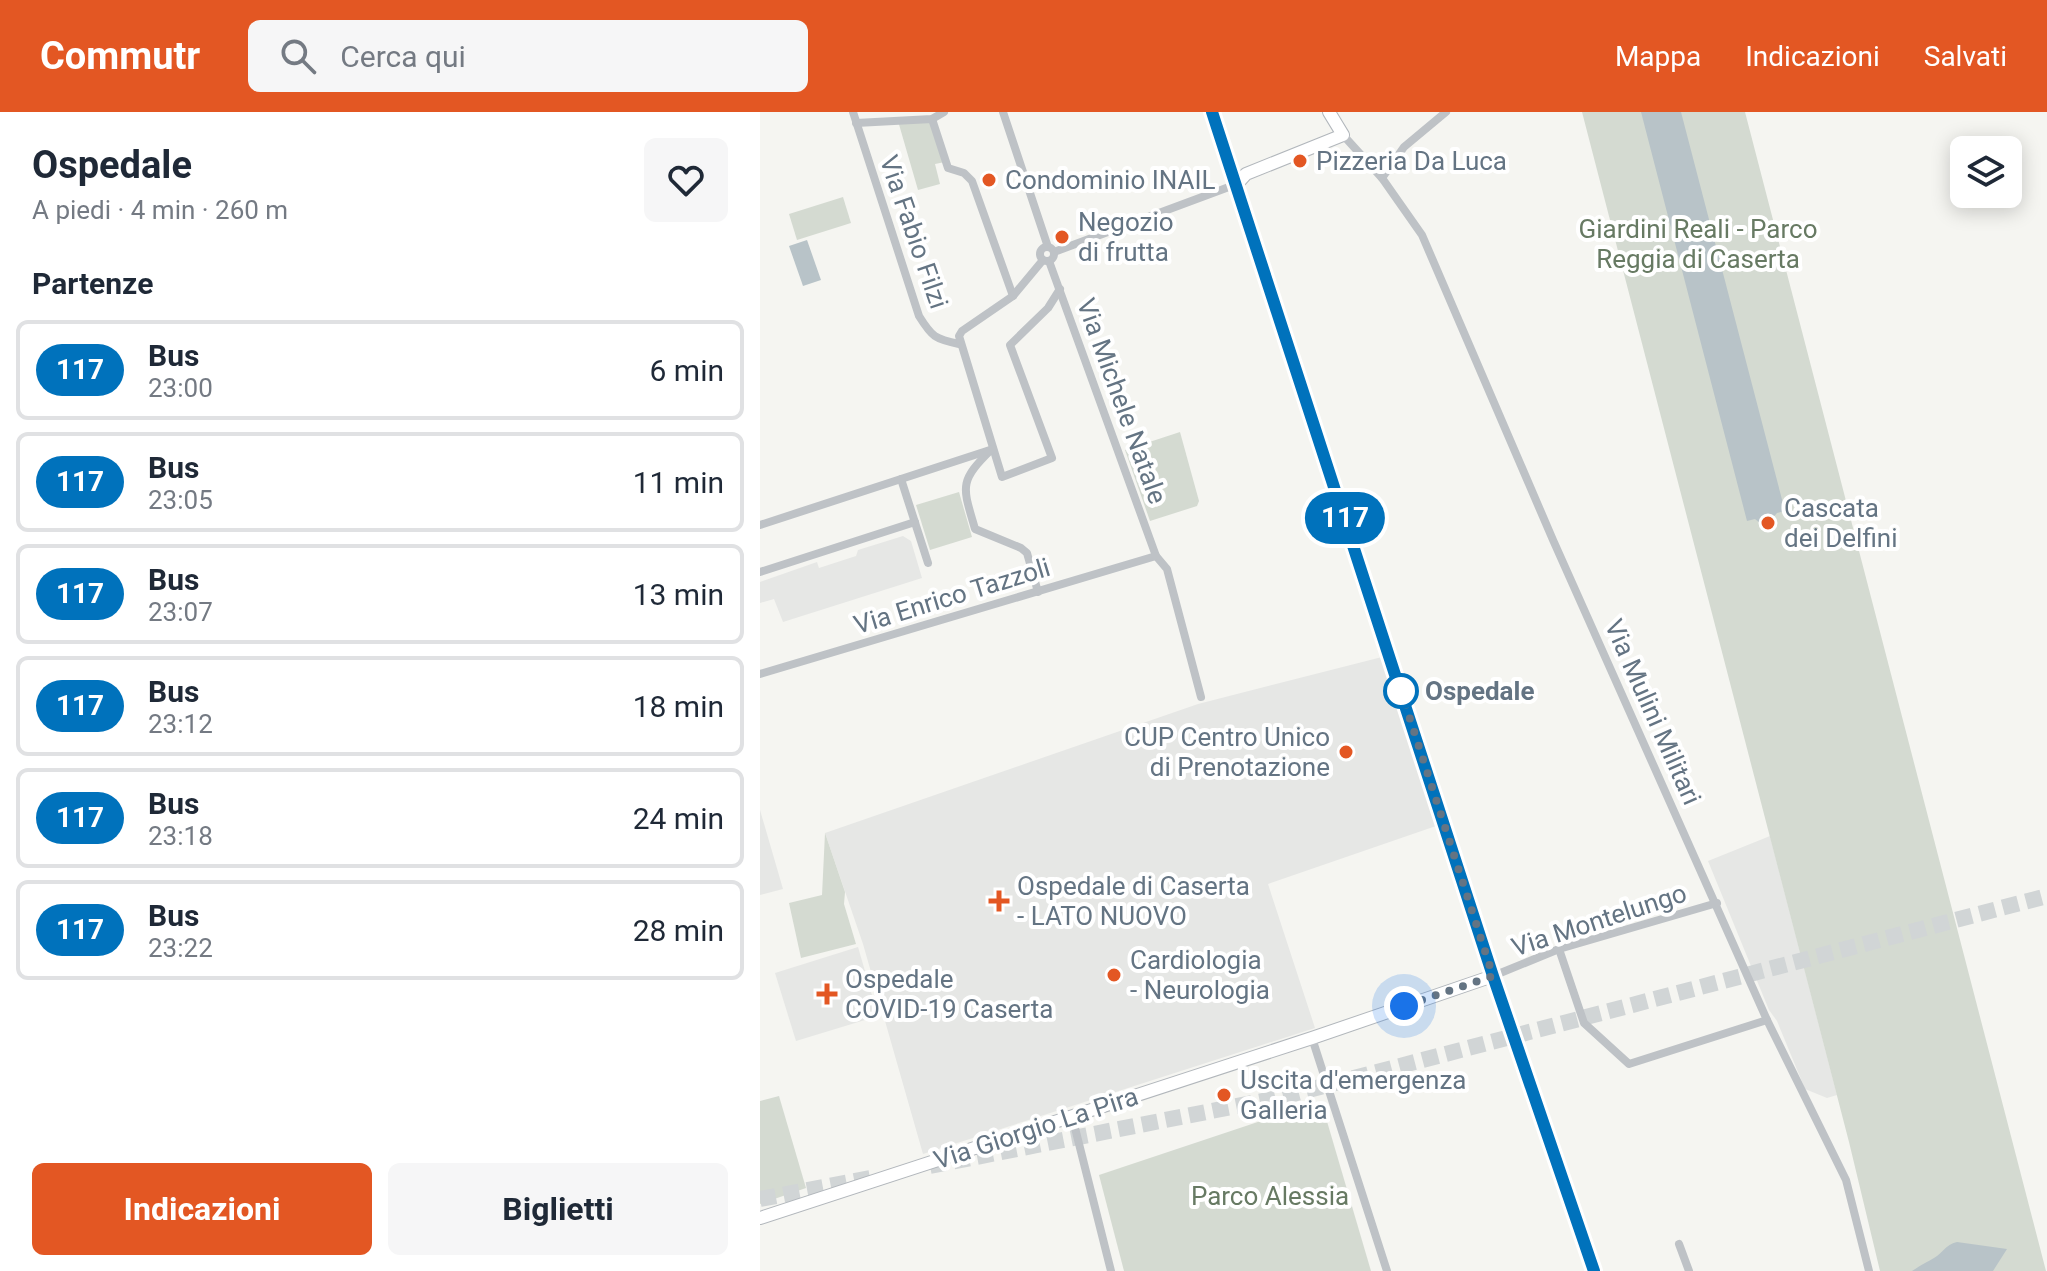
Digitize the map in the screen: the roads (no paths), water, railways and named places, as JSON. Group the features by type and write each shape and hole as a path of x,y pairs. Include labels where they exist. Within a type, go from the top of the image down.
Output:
{"street":[{"name":"Via Fabio Filzi","path":"853,112 919,316 931,335 959,344"},
{"path":"856,123 932,119 944,112"},
{"name":"Via Michele Natale","path":"1003,112 1060,289 1156,556 1167,569 1201,697"},
{"path":"1212,112 1493,976 1594,1271"},
{"path":"1060,289 1048,308 1010,345 1052,458 1002,477 959,344 962,331 1013,296 1049,255 1237,184 1246,174 1343,135 1329,112"},
{"path":"1382,178 1404,147 1446,112"},
{"path":"932,119 948,168 964,173 972,181 1013,296"},
{"name":"Via Mulini Militari","path":"1343,135 1382,178 1422,235 1553,540 1767,1020 1846,1180 1869,1271"},
{"path":"760,525 993,449"},
{"path":"993,449 971,470 964,490 975,529 1027,553 1038,592"},
{"path":"901,479 928,563"},
{"path":"760,572 915,522"},
{"name":"Via Enrico Tazzoli","path":"760,674 1156,556"},
{"name":"Via Montelungo","path":"1493,976 1559,949 1717,903"},
{"path":"1559,949 1584,1023 1629,1064 1767,1020"},
{"name":"Via Giorgio La Pira","path":"760,1218 1493,976"},
{"path":"1312,1038 1387,1271"},
{"path":"1072,1116 1111,1271"},
{"path":"1679,1244 1689,1271"}],"tunnel":[{"path":"930,1166 1278,1098 2047,896"},
{"path":"760,1199 876,1177"}],"place":[{"name":"Pizzeria Da Luca","path":"1300,161"},
{"name":"Condominio INAIL","path":"989,180"},
{"name":"Negozio di frutta","path":"1062,237"},
{"name":"Cascata dei Delfini","path":"1768,523"},
{"name":"Ospedale","path":"1401,691"},
{"name":"CUP Centro Unico di Prenotazione","path":"1346,752"},
{"name":"Ospedale di Caserta - LATO NUOVO","path":"999,901"},
{"name":"Cardiologia - Neurologia","path":"1114,975"},
{"name":"Ospedale COVID-19 Caserta","path":"827,994"},
{"name":"Uscita d'emergenza Galleria","path":"1224,1095"}],"park label":[{"name":"Giardini Reali - Parco Reggia di Caserta","path":"1698,244"},
{"name":"Parco Alessia","path":"1270,1196"}]}
